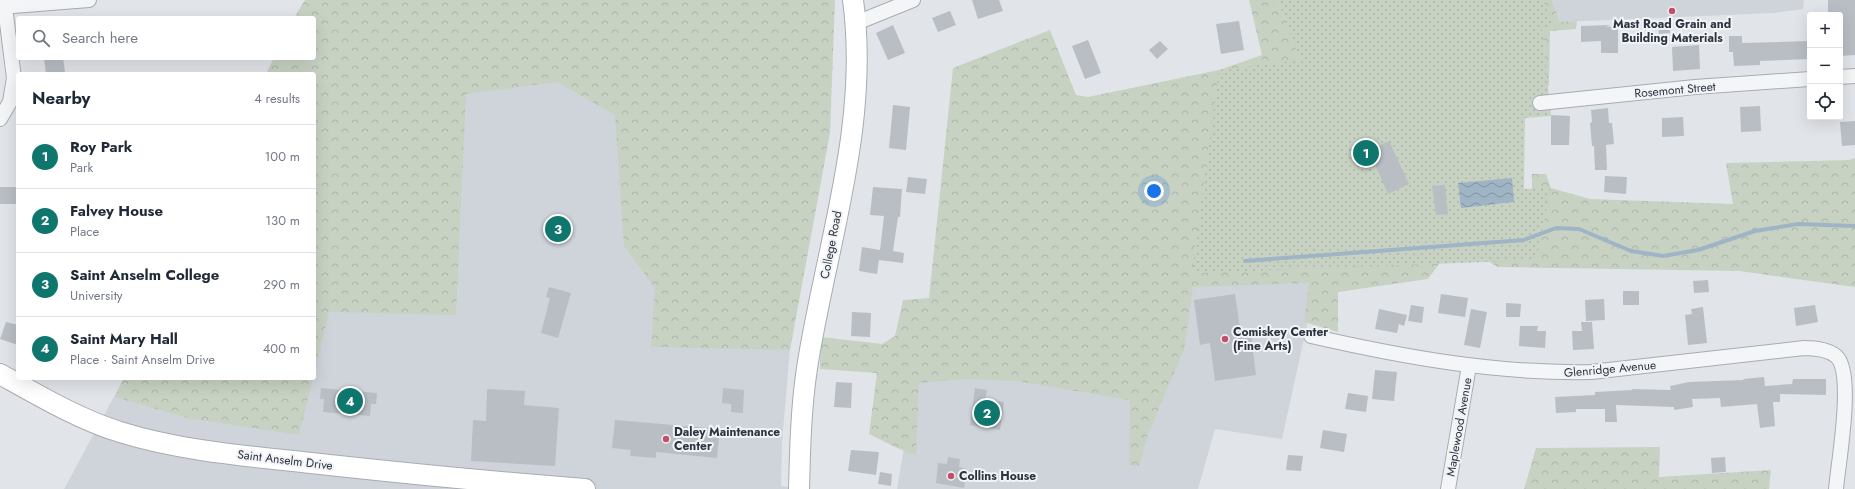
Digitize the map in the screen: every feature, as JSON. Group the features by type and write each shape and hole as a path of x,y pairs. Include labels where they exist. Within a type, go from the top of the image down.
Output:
{"street":[{"path":"0,119 10,102 14,78 3,7 89,0"},
{"name":"College Road","path":"799,489 803,403 807,369 843,188 856,98 858,55 853,0"},
{"path":"856,23 913,0"},
{"path":"1843,77 1855,76"},
{"name":"Rosemont Street","path":"1540,104 1695,87 1807,79"},
{"name":"Glenridge Avenue","path":"1311,336 1469,366 1526,372 1591,372 1766,352 1816,348 1827,351 1837,357 1842,366 1850,403 1836,489"},
{"name":"Maplewood Avenue","path":"1448,489 1469,366"},
{"name":"Saint Anselm Drive","path":"0,374 93,422 118,432 166,444 205,451 343,467 577,489"}],"shaded area":[{"name":"Mast Road Grain and Building Materials","path":"1552,0 1804,0 1803,9 1774,13 1560,22"},
{"path":"316,36 816,109 790,350 782,442 781,486 798,489 64,489 123,380 316,380 316,72 267,72 273,60 316,60"},
{"path":"1321,261 1282,439 1215,429 1198,489 897,489 928,305"}],"green space":[{"path":"305,0 835,0 830,133 790,350 651,347 655,288 624,246 615,115 557,82 466,94 456,315 329,312 316,364 316,72 267,72 273,60 316,60 316,16 295,16"},
{"path":"1249,0 1278,0 1301,60 1532,223 1532,174 1546,174 1551,188 1590,199 1733,204 1726,163 1849,160 1855,158 1855,287 1739,271 1498,267 1472,252 1444,257 1428,279 1338,292 1338,332 1304,322 1309,283 1193,287 1184,350 1148,434 1139,466 1129,465 1130,400 1016,381 967,379 919,383 916,456 869,434 877,373 820,369 821,337 882,344 895,336 903,300 929,298 953,68 1050,30 1076,95 1088,97 1219,70 1262,55"},
{"path":"1278,0 1543,0 1554,28 1542,29 1551,116 1525,118 1524,189 1551,188 1536,260 1192,273 1219,70 1300,60"},
{"path":"1512,0 1552,0 1560,22 1577,21 1576,29 1550,31 1549,85 1545,92"},
{"path":"123,380 313,380 299,435 188,418 115,397"},
{"path":"1660,447 1659,477 1771,470 1769,489 1524,489 1536,448"}],"water":[{"path":"1512,178 1514,202 1461,208 1458,183"}],"building":[{"path":"972,0 999,0 1003,11 978,19"},
{"path":"1828,0 1855,0 1855,55 1843,56 1843,12 1828,12"},
{"path":"950,11 956,25 938,32 932,18"},
{"path":"1239,21 1244,50 1221,54 1216,24"},
{"path":"1669,22 1670,33 1659,34 1658,23"},
{"path":"893,25 905,53 888,60 876,33"},
{"path":"1610,25 1606,27 1618,26 1618,53 1601,53 1601,41 1581,42 1581,26"},
{"path":"1729,36 1742,36 1742,43 1807,41 1807,59 1760,61 1760,65 1734,66 1733,52 1729,52"},
{"path":"1088,40 1101,73 1085,79 1072,46"},
{"path":"1160,41 1168,49 1157,59 1149,50"},
{"path":"1699,45 1700,69 1673,71 1672,47"},
{"path":"44,60 63,60 65,72 46,72"},
{"path":"893,105 910,107 906,150 889,148"},
{"path":"1760,106 1761,131 1741,132 1740,107"},
{"path":"1608,108 1609,123 1612,123 1614,144 1606,145 1607,170 1595,170 1594,146 1592,146 1590,123 1592,122 1591,110"},
{"path":"1551,115 1570,116 1569,145 1551,145"},
{"path":"1683,117 1684,136 1662,137 1662,118"},
{"path":"1855,121 1855,145 1842,146 1840,122"},
{"path":"1389,141 1409,184 1388,194 1369,151"},
{"path":"1605,176 1627,177 1626,194 1604,192"},
{"path":"908,177 927,179 925,194 906,192"},
{"path":"1445,185 1448,214 1436,215 1432,186"},
{"path":"0,187 16,187 16,204 0,204"},
{"path":"873,187 902,189 900,217 898,217 893,251 904,253 903,263 879,260 877,274 859,271 862,247 880,250 884,216 870,215"},
{"path":"1708,280 1709,292 1694,293 1693,281"},
{"path":"549,287 571,293 558,338 541,333 550,298 546,297"},
{"path":"1623,291 1639,291 1639,305 1623,305"},
{"name":"Comiskey Center (Fine Arts)","path":"1235,294 1241,335 1251,334 1256,375 1215,381 1210,343 1200,345 1194,300"},
{"path":"1441,294 1468,298 1465,317 1438,313"},
{"path":"1604,299 1605,320 1586,321 1585,300"},
{"path":"1506,303 1521,304 1520,317 1506,317"},
{"path":"1411,305 1424,307 1422,323 1408,321"},
{"path":"1815,305 1818,322 1796,326 1794,308"},
{"path":"1703,307 1707,343 1688,345 1685,315 1692,314 1691,309"},
{"path":"1379,309 1407,315 1404,326 1399,324 1397,333 1375,329"},
{"path":"1471,309 1487,312 1480,348 1464,345"},
{"path":"852,312 871,313 870,337 851,336"},
{"path":"6,322 16,324 16,344 0,339"},
{"path":"1581,322 1592,322 1594,349 1573,350 1572,331 1582,331"},
{"path":"1520,326 1538,326 1537,331 1546,331 1545,348 1519,346"},
{"path":"1375,370 1397,372 1394,401 1372,399"},
{"path":"1764,377 1765,386 1792,384 1793,379 1826,379 1826,395 1780,394 1780,402 1773,402 1775,426 1760,428 1757,404 1721,407 1720,398 1692,399 1693,407 1674,410 1674,407 1616,405 1617,422 1605,422 1605,409 1576,409 1576,412 1556,413 1555,397 1595,395 1595,392 1632,389 1671,390 1670,386 1689,382 1744,380 1743,379"},
{"path":"836,382 852,383 851,408 834,407"},
{"path":"321,388 377,393 376,404 371,404 370,416 323,412 324,399 320,399"},
{"path":"723,388 744,390 743,413 731,412 731,404 722,403"},
{"path":"975,388 987,390 985,399 1004,402 1000,430 970,425"},
{"path":"487,389 525,391 524,405 559,408 555,466 471,461 473,420 486,421"},
{"path":"1348,393 1368,396 1366,412 1345,409"},
{"name":"Daley Maintenance Center","path":"615,420 720,429 717,458 656,452 656,458 630,456 631,450 612,448"},
{"path":"1323,430 1347,434 1344,452 1320,448"},
{"path":"851,450 879,452 876,475 848,471"},
{"path":"1288,455 1303,456 1301,471 1286,470"},
{"name":"Collins House","path":"948,457 960,459 959,467 967,469 964,488 936,483 938,463 947,464"},
{"path":"1725,457 1726,472 1712,473 1711,458"},
{"path":"880,472 892,474 891,486 878,484"}],"waterway":[{"path":"1245,261 1524,240 1556,228 1579,229 1631,251 1663,256 1698,250 1755,231 1798,224 1855,226"}],"place":[{"name":"Mast Road Grain and Building Materials","path":"1672,11"},
{"name":"Roy Park","path":"1366,153"},
{"name":"Saint Anselm College","path":"558,229"},
{"name":"Comiskey Center (Fine Arts)","path":"1225,339"},
{"name":"Saint Mary Hall","path":"350,401"},
{"name":"Falvey House","path":"987,413"},
{"name":"Daley Maintenance Center","path":"666,439"},
{"name":"Collins House","path":"951,476"}]}
